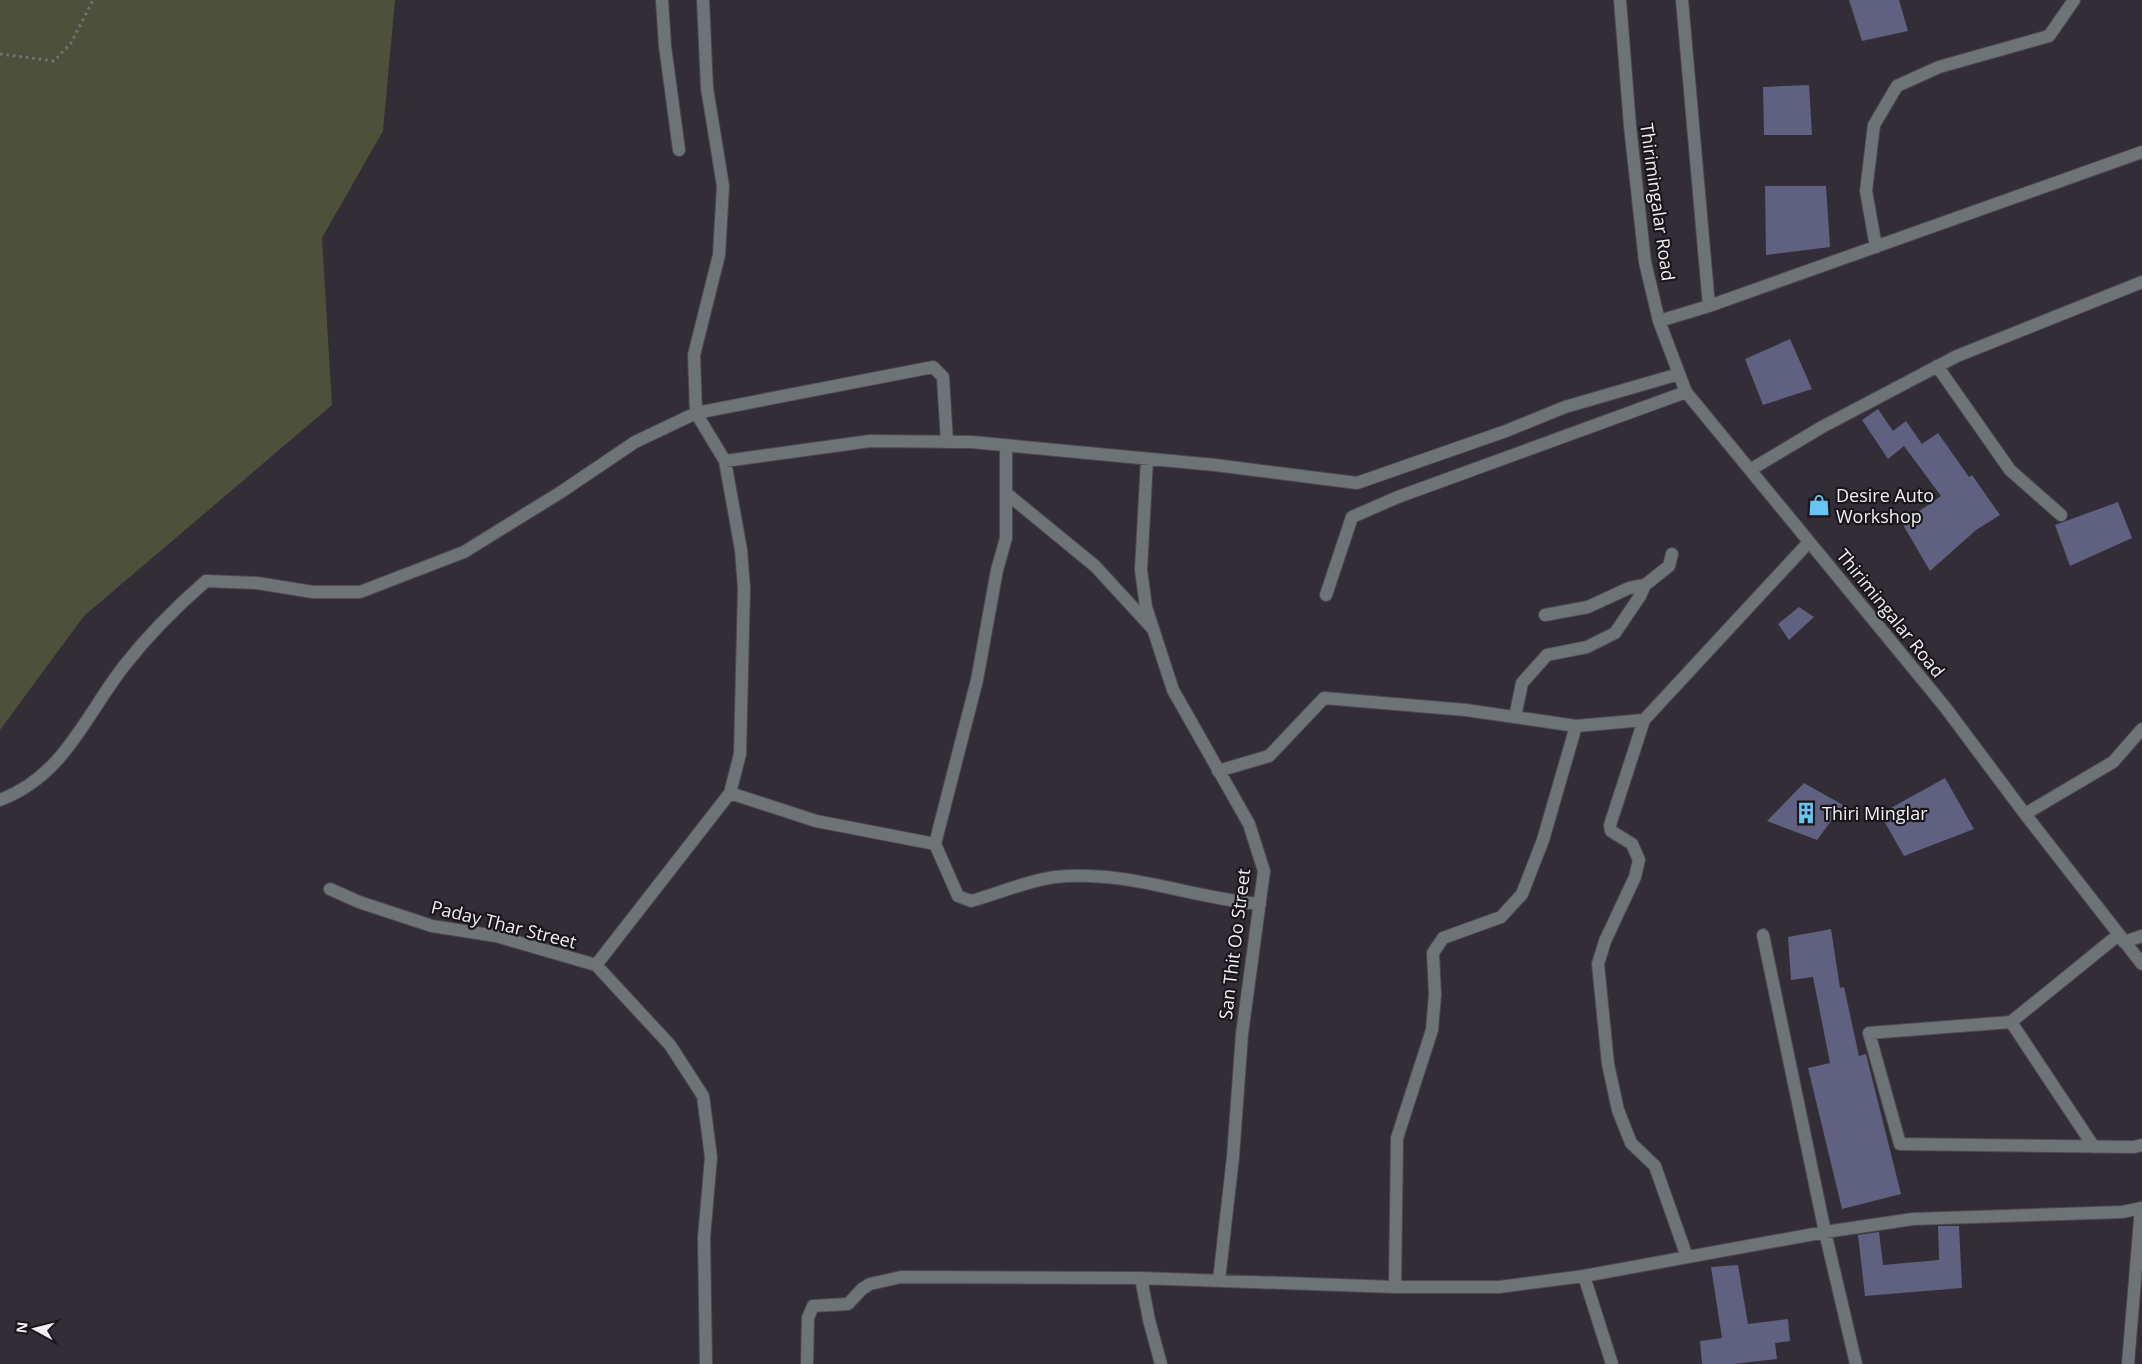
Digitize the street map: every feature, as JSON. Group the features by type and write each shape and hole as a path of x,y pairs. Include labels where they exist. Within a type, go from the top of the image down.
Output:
{"street":[{"path":"662,0 665,46 679,150"},
{"path":"596,965 730,793 740,754 744,588 741,550 725,461 696,413 694,356 720,255 723,186 707,88 703,0"},
{"name":"Thirimingalar Road","path":"1620,0 1630,126 1645,262 1659,322 1686,392 1945,707 2120,939 2142,964"},
{"path":"1682,0 1709,306"},
{"path":"1876,247 1866,191 1874,125 1897,86 1939,67 2049,36 2074,0"},
{"path":"1659,322 1709,306 2142,152"},
{"path":"1750,470 1822,427 1937,366 2061,313 2142,282"},
{"path":"1937,366 2010,470 2061,515"},
{"path":"0,800 20,792 50,769 86,722 123,667 165,617 206,581 257,583 313,592 360,592 464,552 561,492 635,442 696,413 933,367 943,377 948,442"},
{"path":"725,461 870,441 948,442 1147,459 1357,483 1506,431 1565,407 1679,374"},
{"path":"1326,595 1352,517 1398,497 1686,392"},
{"path":"1006,446 1006,538 997,570 978,680 934,844 958,896 971,901 1055,877 1112,876 1238,902 1260,904"},
{"name":"San Thit Oo Street","path":"1147,459 1141,570 1146,607 1173,690 1250,824 1264,871 1242,1034 1233,1157 1219,1280"},
{"path":"1006,493 1095,566 1131,608 1155,631"},
{"path":"1686,1257 1655,1166 1631,1143 1618,1110 1608,1064 1598,964 1605,941 1635,877 1640,860 1632,844 1611,831 1610,825 1644,720 1809,542"},
{"path":"1545,615 1588,607 1629,588 1645,584 1669,566 1672,554"},
{"path":"1515,717 1522,683 1547,656 1587,647 1614,633 1640,596 1645,584"},
{"path":"1218,771 1269,756 1324,698 1466,710 1576,726 1644,720"},
{"path":"1395,1287 1397,1138 1432,1030 1435,995 1433,953 1443,938 1501,916 1522,894 1543,840 1576,726"},
{"path":"2025,814 2113,762 2142,729"},
{"path":"730,793 816,821 934,844"},
{"name":"Paday Thar Street","path":"330,889 359,902 432,926 496,936 596,965 670,1045 703,1096 711,1157 704,1238 706,1364"},
{"path":"1763,934 1825,1232 1856,1364"},
{"path":"2142,936 2120,939 2010,1022 1869,1033 1900,1144 2094,1147 2134,1147 2142,1144"},
{"path":"2010,1022 2094,1147"},
{"path":"807,1364 808,1318 813,1306 848,1304 862,1289 870,1284 901,1276 1141,1278 1395,1287 1499,1287 1584,1276 1825,1232 1913,1219 2122,1212 2142,1208 2128,1364"},
{"path":"1584,1276 1612,1364"},
{"path":"1141,1278 1149,1320 1161,1364"}],"path":[{"path":"0,54 54,61 71,42 93,0"}],"green space":[{"path":"0,0 395,0 383,131 322,238 332,405 84,616 0,730"}],"building":[{"path":"1849,0 1899,0 1908,31 1862,41"},
{"path":"1809,85 1812,135 1764,135 1763,87"},
{"path":"1765,186 1826,186 1830,247 1766,255"},
{"path":"1790,339 1812,389 1763,405 1745,359"},
{"path":"1878,409 1893,431 1906,421 1922,444 1938,433 1969,477 1972,475 2000,515 1976,530 1930,571 1902,523 1941,496 1904,446 1888,459 1862,420"},
{"path":"2118,502 2132,538 2070,566 2055,525"},
{"path":"1799,607 1814,617 1789,640 1778,624"},
{"path":"1945,778 1974,829 1904,856 1880,814"},
{"name":"Thiri Minglar","path":"1804,783 1843,805 1817,840 1767,821"},
{"path":"1831,929 1840,988 1844,987 1859,1056 1866,1054 1901,1194 1842,1209 1808,1068 1830,1063 1813,977 1791,980 1788,937"},
{"path":"1938,1226 1959,1226 1962,1288 1865,1296 1858,1235 1879,1232 1883,1265 1939,1260"},
{"path":"1738,1265 1748,1324 1788,1319 1790,1341 1775,1343 1777,1359 1733,1364 1702,1364 1700,1341 1722,1338 1711,1267"}],"place":[{"name":"Desire Auto Workshop","path":"1819,505"},
{"name":"Thiri Minglar","path":"1806,813"}]}
